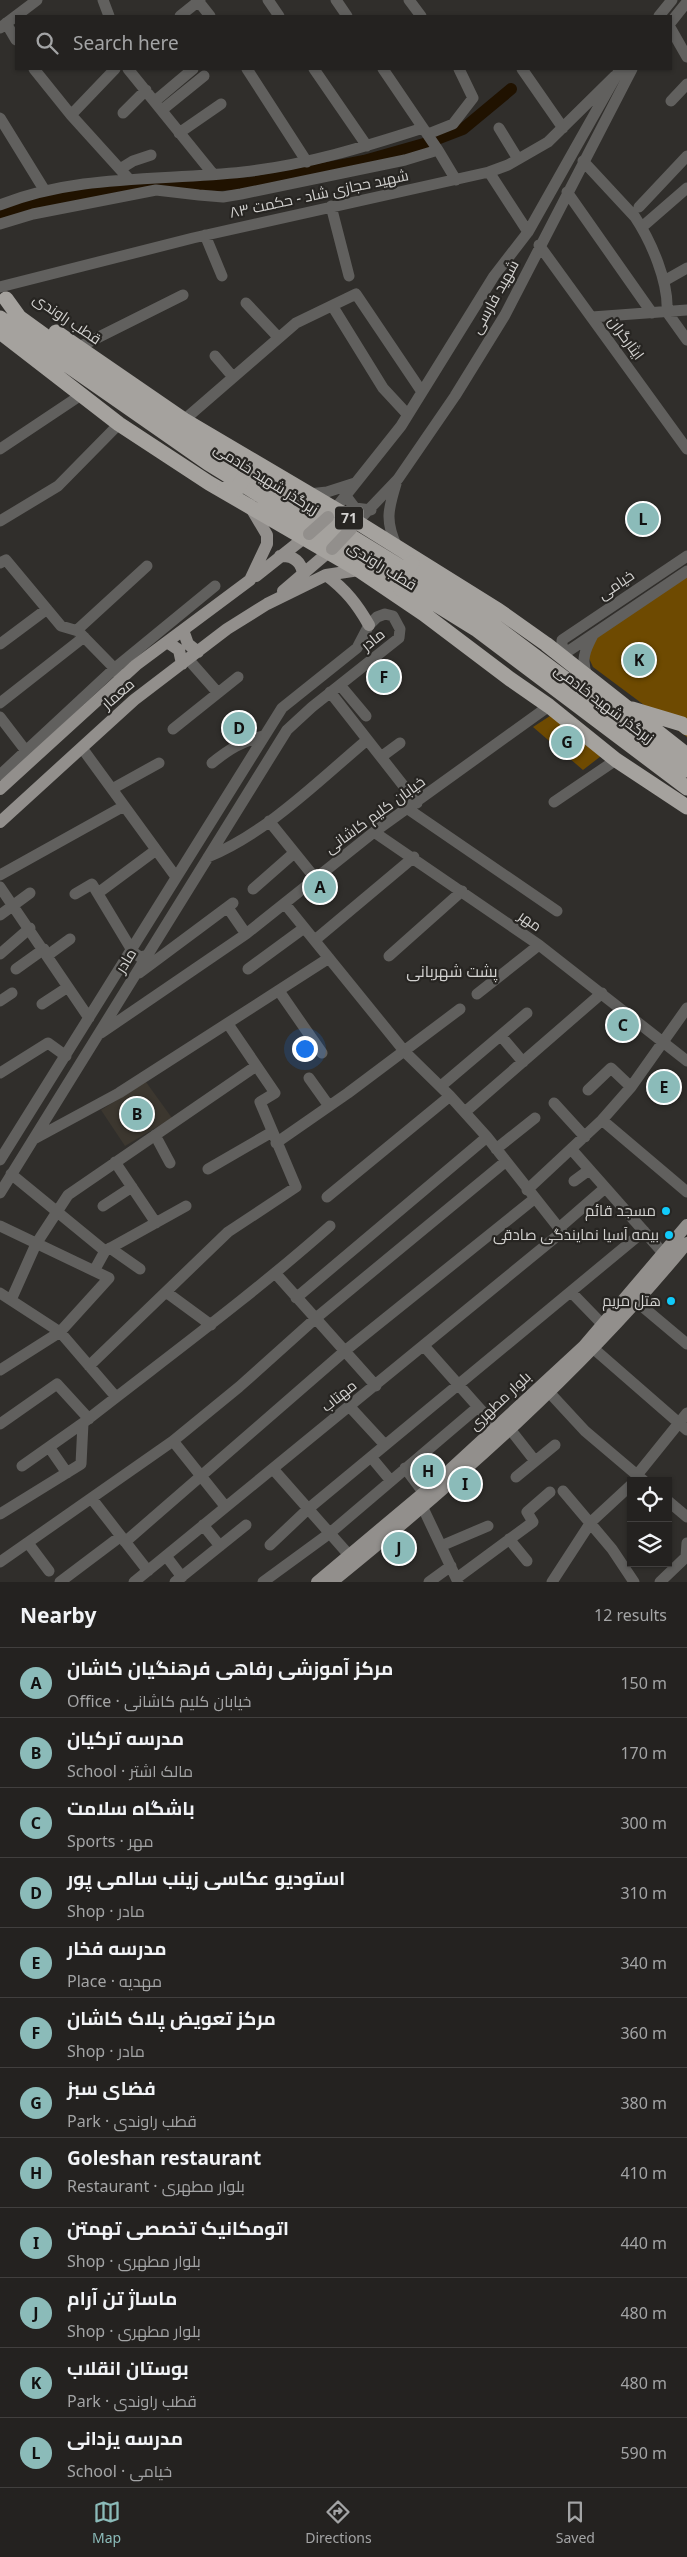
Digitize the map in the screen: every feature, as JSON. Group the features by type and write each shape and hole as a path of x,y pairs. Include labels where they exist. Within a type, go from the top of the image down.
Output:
{"highway":[{"name":"قطب راوندی","path":"2,294 184,420 308,494 331,513 397,547 498,610 546,644 687,755"},
{"name":"زیرگذر شهید خادمی","path":"2,294 19,317 210,450 484,618 687,770"},
{"name":"زیرگذر شهید خادمی","path":"0,318 208,463 476,629 687,788"},
{"name":"قطب راوندی","path":"1,334 119,424 209,483 331,551 450,632 549,706 616,760 687,807"},
{"path":"184,420 196,433 236,457 246,466 246,474 237,489 226,489 209,483"},
{"path":"430,567 412,563 401,570 399,579 401,589 443,618 450,632"},
{"path":"546,644 558,665 687,763"},
{"path":"478,654 520,672 680,796 687,798"},
{"path":"624,706 687,728"},
{"path":"658,717 687,738"}],"main road":[{"name":"معمار","path":"250,580 267,544 264,529 251,508"},
{"name":"معمار","path":"0,789 119,672 167,642 250,580 307,536 331,513"},
{"name":"معمار","path":"267,604 331,551 354,526"},
{"path":"280,556 289,556 296,560 301,565 302,575"},
{"name":"معمار","path":"0,822 134,700 227,629 267,604 326,575 359,570"},
{"path":"326,575 344,589 357,603 369,626"},
{"path":"183,630 188,644 189,658"},
{"path":"167,642 189,658"},
{"name":"بلوار مطهری","path":"332,1582 423,1508 454,1472 502,1428 584,1346 687,1225"},
{"name":"بلوار مطهری","path":"502,1428 548,1392 594,1350 685,1251"},
{"name":"بلوار مطهری","path":"317,1582 423,1492 454,1472"}],"street":[{"path":"17,15 37,0"},
{"path":"103,0 109,15"},
{"path":"268,0 278,15"},
{"path":"336,0 346,15"},
{"path":"409,0 419,15"},
{"path":"660,15 672,0"},
{"path":"181,15 200,1 209,15"},
{"path":"672,21 687,2"},
{"path":"15,16 3,25 15,39"},
{"path":"672,31 687,57"},
{"path":"38,70 71,115 128,178"},
{"path":"71,115 114,70"},
{"path":"129,70 213,174"},
{"path":"158,106 192,70"},
{"path":"248,70 307,162"},
{"path":"315,70 367,146"},
{"path":"384,70 426,131 456,180"},
{"path":"0,205 45,191 128,178 243,172 307,162 453,124 473,98 459,70"},
{"path":"523,70 562,128"},
{"name":"شهید فارسی","path":"354,526 398,479 455,396 505,315 631,70"},
{"name":"شهید حجازی شاد - حکمت ۸۳","path":"2,294 205,235 489,172 518,160 548,142 618,72"},
{"name":"شهید فارسی","path":"331,513 408,415 494,276 528,232 618,72"},
{"path":"158,106 204,76"},
{"path":"671,101 687,84"},
{"path":"123,112 146,90"},
{"path":"179,133 221,104"},
{"path":"0,118 45,191"},
{"path":"499,128 518,160"},
{"path":"0,224 33,214 156,190 223,197 241,194 405,160 438,150"},
{"path":"120,169 132,161 151,155"},
{"path":"639,206 687,156"},
{"path":"583,161 642,227 664,281 668,296 667,312 687,340"},
{"path":"489,172 528,232"},
{"path":"642,227 687,188"},
{"path":"567,192 652,313"},
{"path":"331,206 349,276"},
{"path":"205,235 222,276"},
{"name":"ایثارگران","path":"540,244 687,450"},
{"path":"664,281 687,268"},
{"path":"184,420 296,323 333,307 356,294 422,392"},
{"path":"79,348 183,295"},
{"path":"246,303 278,337"},
{"path":"333,307 383,388 408,415"},
{"path":"592,316 687,310"},
{"path":"215,356 233,377"},
{"path":"0,449 81,395"},
{"path":"0,520 58,486 119,424"},
{"path":"397,547 390,533 387,517 398,479"},
{"path":"308,494 327,492 357,482"},
{"path":"346,496 355,508 371,510"},
{"name":"خیامی","path":"687,556 562,640 562,649 570,650 687,571"},
{"path":"0,563 6,560 61,626 80,634 119,672"},
{"path":"0,703 80,634 147,566"},
{"path":"0,775 26,750 119,672 215,586"},
{"path":"0,644 47,609"},
{"name":"مادر","path":"0,1160 282,708 310,684 344,661 364,640 369,626 377,617 385,614 393,616 400,629 399,638 330,692 288,730 0,1193"},
{"path":"588,677 583,658 593,634"},
{"path":"189,658 218,693"},
{"path":"344,661 354,674"},
{"path":"173,729 238,677"},
{"path":"340,685 366,716"},
{"path":"330,692 381,757 412,806 557,911"},
{"name":"خیابان کلیم کاشانی","path":"97,1036 246,934 374,832 549,706"},
{"path":"0,717 26,750"},
{"path":"212,764 228,750 245,741 263,736"},
{"path":"208,857 234,846 270,821 367,740"},
{"path":"381,757 400,743"},
{"path":"82,748 176,877"},
{"path":"554,802 616,760"},
{"path":"112,789 159,763"},
{"path":"0,875 124,806"},
{"path":"270,821 315,878"},
{"name":"مهر","path":"374,832 414,857 538,945 687,1061"},
{"path":"98,893 156,850"},
{"path":"253,889 294,853"},
{"path":"315,940 414,857"},
{"path":"74,894 92,884 136,955 144,957 148,955"},
{"path":"0,887 30,928 89,1018"},
{"path":"389,956 462,891"},
{"path":"0,915 30,893"},
{"path":"285,904 405,1052 466,1112 560,1230"},
{"path":"120,966 130,962 133,964 135,975 230,906 246,934"},
{"path":"0,954 30,928"},
{"path":"248,969 304,928"},
{"path":"16,969 70,939"},
{"path":"477,994 538,945"},
{"path":"32,1140 119,1094 329,958"},
{"path":"42,1004 68,987"},
{"path":"279,991 322,1053"},
{"path":"0,1001 12,993"},
{"path":"466,1112 602,993"},
{"path":"60,1582 123,1539 202,1476 346,1350 531,1194 631,1087 687,1008"},
{"path":"276,1143 405,1052 460,1009"},
{"path":"440,1086 527,1014"},
{"path":"89,1366 228,1232 296,1186 260,1102 275,1093 228,1024"},
{"path":"501,1036 523,1062"},
{"path":"0,1073 48,1043 66,1056"},
{"path":"11,1300 36,1244 68,1195 256,1066"},
{"path":"588,1090 611,1068 631,1087"},
{"path":"309,1078 329,1106"},
{"path":"327,1197 450,1096"},
{"path":"554,1103 585,1136"},
{"path":"496,1150 535,1118"},
{"path":"602,1120 687,1192"},
{"path":"208,1169 272,1132"},
{"path":"155,1135 170,1163"},
{"path":"296,1298 487,1137"},
{"path":"572,1150 664,1254"},
{"path":"116,1162 156,1223"},
{"path":"0,1562 172,1441 239,1387 316,1318 505,1162"},
{"path":"574,1182 589,1170"},
{"path":"11,1174 108,1249 140,1269"},
{"path":"103,1206 132,1187"},
{"name":"مهتاب","path":"134,1582 424,1346 560,1230 605,1188"},
{"path":"94,1271 108,1249 186,1206"},
{"path":"0,1226 109,1278 60,1332 0,1370"},
{"path":"22,1466 86,1421 211,1325 276,1274 330,1226"},
{"path":"270,1545 308,1509 371,1456 572,1293 644,1231"},
{"path":"276,1274 296,1298 346,1350 376,1386"},
{"path":"166,1292 211,1325"},
{"path":"572,1293 602,1325"},
{"path":"0,1294 60,1332 116,1398"},
{"path":"637,1302 687,1344"},
{"path":"424,1346 478,1407 535,1461"},
{"path":"594,1350 683,1427"},
{"path":"0,1424 57,1384 86,1421 81,1464 0,1514"},
{"path":"548,1392 585,1432 634,1477"},
{"path":"350,1407 385,1445"},
{"path":"263,1582 330,1533 478,1407"},
{"path":"640,1477 683,1427 687,1413"},
{"path":"172,1441 226,1506"},
{"path":"516,1477 555,1445"},
{"path":"49,1447 67,1473"},
{"path":"371,1456 391,1481"},
{"path":"405,1468 423,1492"},
{"path":"273,1469 349,1555"},
{"path":"552,1582 590,1522 627,1489"},
{"path":"423,1508 458,1580 533,1522 527,1512 550,1492"},
{"path":"563,1492 612,1549 634,1582"},
{"path":"92,1499 148,1571"},
{"path":"672,1505 687,1517"},
{"path":"203,1525 220,1546"},
{"path":"166,1556 178,1579 246,1525"},
{"path":"441,1546 488,1526"},
{"path":"509,1540 527,1561"},
{"path":"28,1543 50,1572"},
{"path":"660,1582 686,1557 687,1543"},
{"path":"429,1582 451,1566"}],"shaded area":[{"path":"687,571 687,737 593,667 587,654 597,637"},
{"path":"553,714 601,756 583,770 533,727"},
{"path":"146,1082 172,1118 125,1146 101,1110"}],"waterway":[{"path":"0,213 34,203 137,186 161,183 219,185 251,183 364,161 424,144 463,129 511,89"}],"place":[{"name":"مدرسه یزدانی","path":"643,519"},
{"name":"بوستان انقلاب","path":"639,660"},
{"name":"مرکز تعویض پلاک کاشان","path":"384,677"},
{"name":"استودیو عکاسی زینب سالمی پور","path":"239,728"},
{"name":"فضای سبز","path":"567,742"},
{"name":"مرکز آموزشی رفاهی فرهنگیان کاشان","path":"320,887"},
{"name":"باشگاه سلامت","path":"623,1025"},
{"name":"مدرسه فخار","path":"664,1087"},
{"name":"مدرسه ترکیان","path":"137,1114"},
{"name":"مسجد قائم","path":"666,1211"},
{"name":"بیمه آسیا نمایندگی صادقی","path":"669,1235"},
{"name":"هتل مریم","path":"671,1301"},
{"name":"Goleshan restaurant","path":"428,1471"},
{"name":"اتومکانیک تخصصی تهمتن","path":"465,1484"},
{"name":"ماساژ تن آرام","path":"399,1548"}],"district":[{"name":"پشت شهربانی","path":"452,971"}]}
